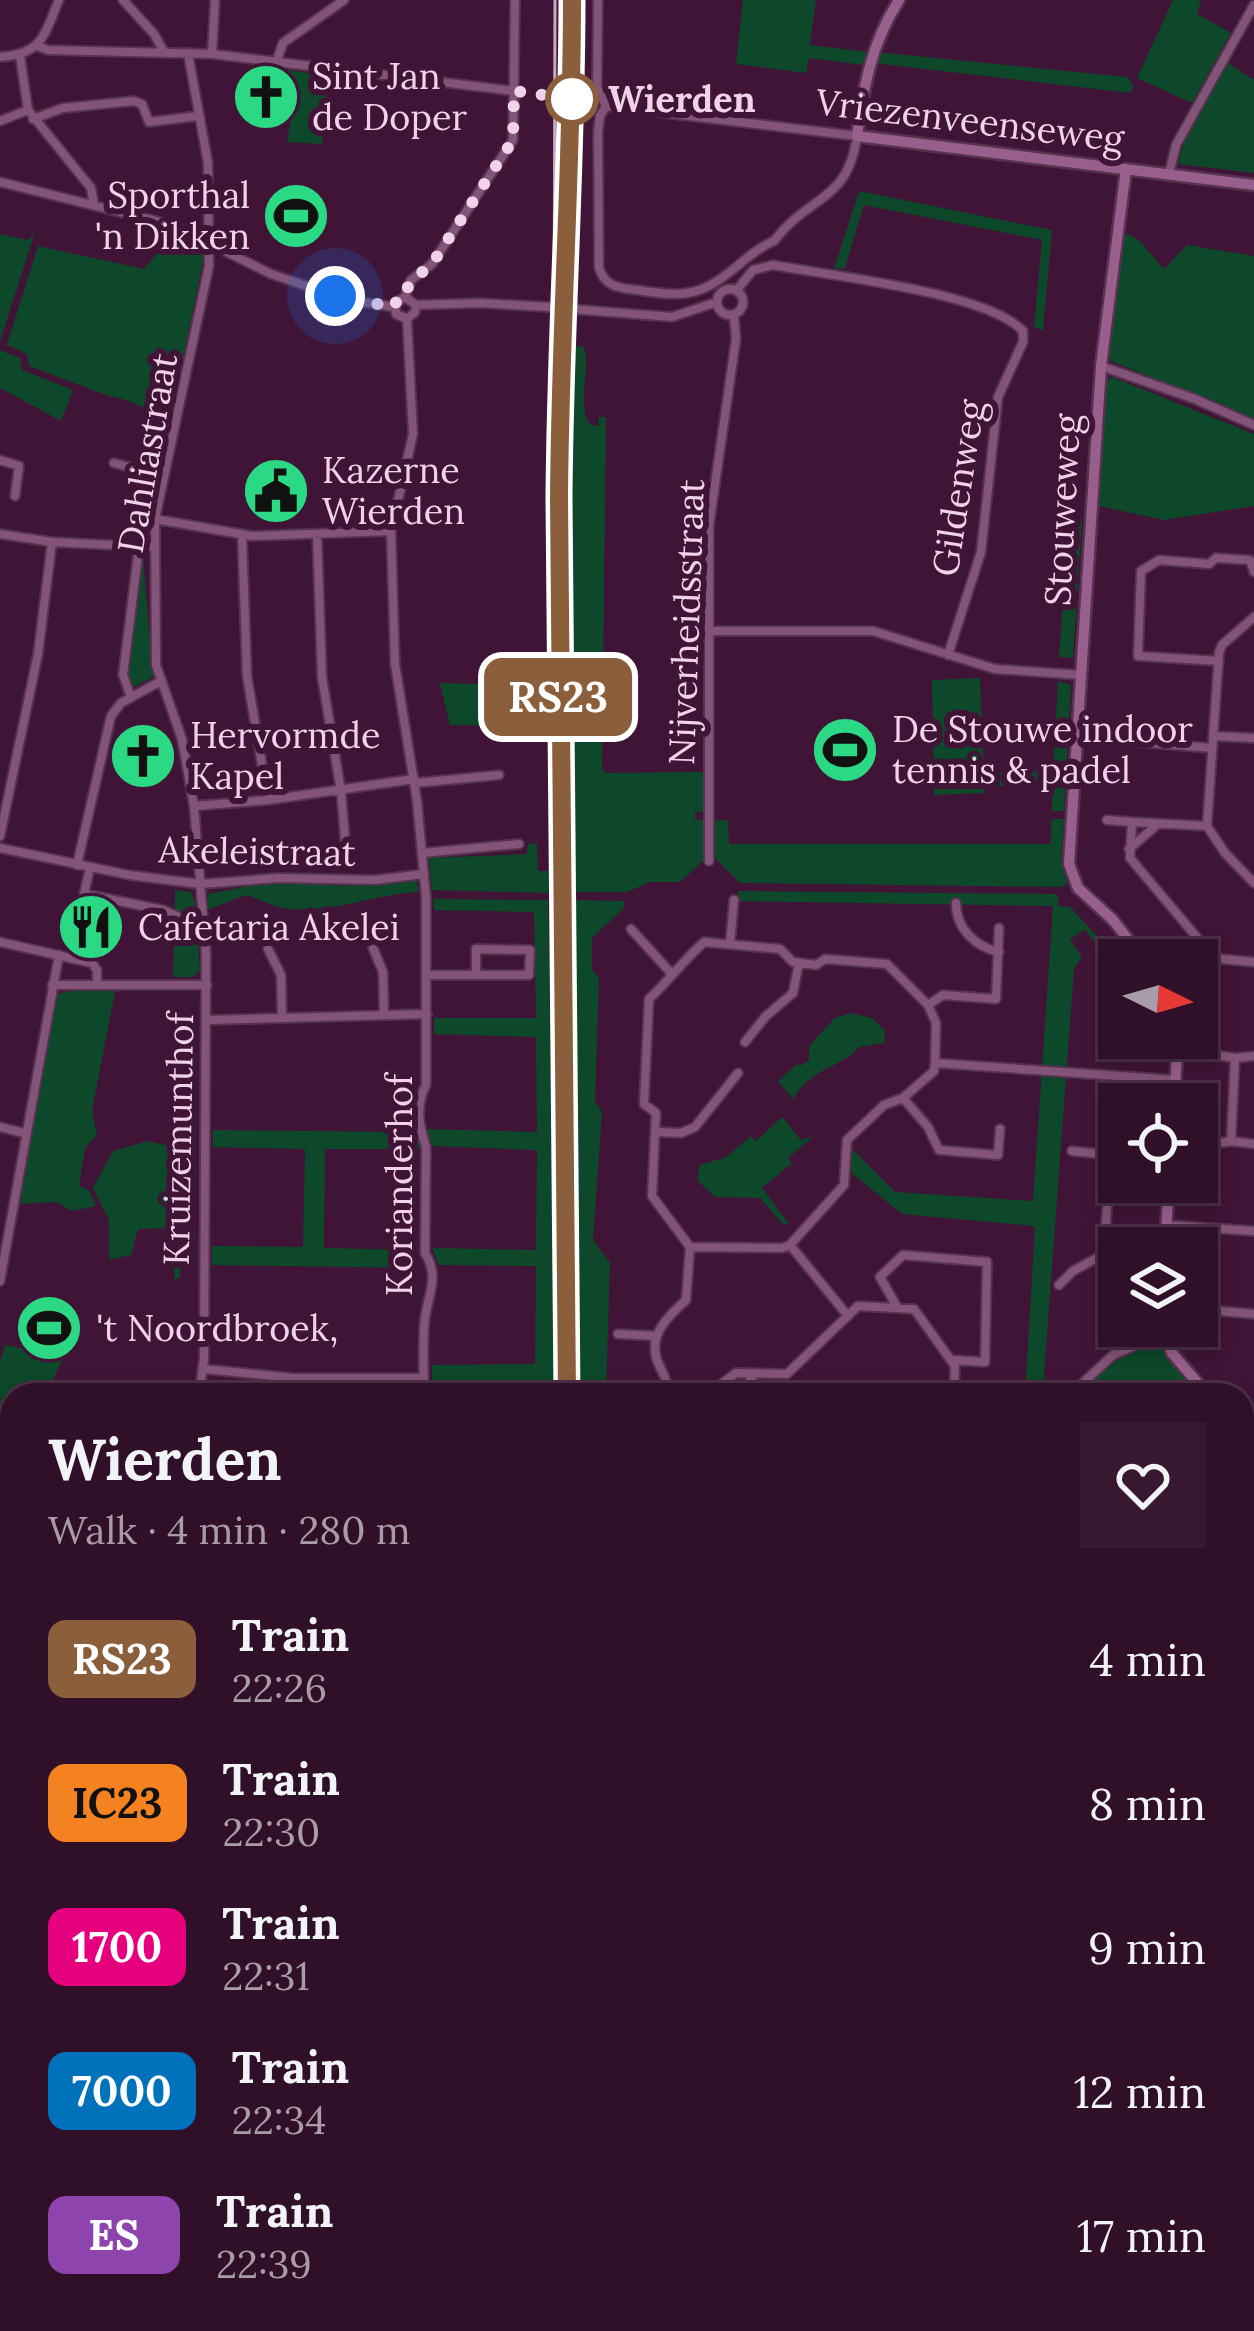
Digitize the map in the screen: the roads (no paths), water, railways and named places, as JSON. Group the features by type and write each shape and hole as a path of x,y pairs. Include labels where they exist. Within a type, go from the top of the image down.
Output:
{"main road":[{"path":"857,136 869,60 899,0"},
{"name":"Vriezenveenseweg","path":"857,136 1254,185"},
{"name":"Stouweweg","path":"1123,939 1071,874 1070,855 1101,366 1126,169"},
{"path":"1176,1083 1177,1059"},
{"path":"1166,1226 1168,1203"},
{"path":"1171,1347 1197,1383"}],"street":[{"path":"0,57 20,56 37,46 59,0"},
{"path":"123,0 164,52"},
{"path":"212,53 214,0"},
{"path":"277,60 283,43 344,0"},
{"path":"405,297 409,283 432,264 513,140 515,0"},
{"path":"598,0 597,87 607,106 598,132 600,275 620,288 684,296 707,290 774,241 846,178 857,136"},
{"path":"1169,174 1175,145 1254,5"},
{"path":"37,46 212,53 514,91"},
{"name":"Dahliastraat","path":"188,53 208,163 209,243 200,320 152,548 159,682 182,739 194,806 200,884"},
{"path":"20,56 31,115 92,188 94,205"},
{"path":"0,122 63,108 134,101 142,104 148,122 198,116"},
{"name":"Vriezenveenseweg","path":"607,106 857,136"},
{"path":"0,182 172,225 314,290 394,307"},
{"path":"571,309 672,317 717,302 723,292 736,291 753,270 768,265 774,241"},
{"name":"Gildenweg","path":"768,265 969,302 1023,331 1024,342 998,397 981,552 948,655"},
{"path":"717,302 722,313 734,315 743,304 736,291"},
{"path":"405,297 416,305 549,307"},
{"path":"405,297 394,307 398,317 407,319 416,305"},
{"name":"Nijverheidsstraat","path":"709,861 709,526 736,339 734,315"},
{"name":"Korianderhof","path":"407,319 413,434 391,531 395,664 414,781 425,894 426,1084 419,1099 419,1132 426,1147 425,1253 432,1268 433,1297 425,1313 424,1383"},
{"path":"1101,366 1254,425"},
{"path":"0,460 19,466 15,496"},
{"path":"114,463 164,476"},
{"path":"155,519 242,536 391,531"},
{"path":"0,534 152,548"},
{"path":"316,534 322,677 341,790 347,863"},
{"path":"242,536 247,676 268,800"},
{"path":"0,836 38,653 52,542"},
{"path":"131,697 123,675 139,547"},
{"path":"1219,661 1138,656 1142,571 1159,560 1209,565 1216,558 1250,560 1253,566"},
{"path":"1254,617 1222,645 1208,826 1254,883"},
{"path":"709,631 873,631 995,669 1082,675"},
{"path":"77,865 107,725 114,710 159,682"},
{"path":"1214,736 1254,738"},
{"path":"1077,737 1212,748"},
{"path":"194,806 499,775"},
{"path":"1108,820 1208,826"},
{"path":"1132,822 1128,850 1138,869 1210,952 1221,959 1254,962"},
{"path":"1128,850 1158,824"},
{"path":"422,853 519,844"},
{"name":"Akeleistraat","path":"0,848 90,868 200,884 278,878 375,880 424,874"},
{"name":"Akeleistraat","path":"90,868 84,894 182,918"},
{"name":"Kruizemunthof","path":"200,884 207,985 201,1383"},
{"path":"730,944 734,900"},
{"path":"956,903 958,922 981,948 999,952"},
{"path":"928,1005 943,995 996,999 1000,928"},
{"path":"632,929 670,972"},
{"path":"0,941 92,964 97,985"},
{"path":"667,1383 656,1355 657,1336 659,1324 686,1300 689,1247 652,1196 656,1113 644,1104 649,998 704,942 780,949 799,963 815,965 825,959 887,964 928,1005 936,1023 934,1071 903,1097 884,1105 847,1140 844,1185 790,1244 782,1248 689,1247"},
{"path":"373,948 383,971 384,1015"},
{"path":"268,949 281,976 282,1016"},
{"path":"427,975 476,975 529,975 530,950 476,949 476,975"},
{"path":"0,1281 4,1231 58,955"},
{"path":"746,1042 766,1016 793,994 799,963"},
{"path":"51,985 207,985"},
{"path":"207,1020 427,1014"},
{"path":"1218,1055 1254,1056"},
{"path":"1231,1141 1235,1058"},
{"path":"935,1063 1176,1080"},
{"path":"656,1132 681,1133 695,1127 738,1073"},
{"path":"903,1097 928,1127 939,1150 998,1155 1000,1129"},
{"path":"0,1127 24,1133"},
{"path":"1218,1143 1254,1144"},
{"path":"1072,1151 1098,1154"},
{"path":"1166,1226 1254,1231"},
{"path":"790,1244 848,1316"},
{"path":"897,1307 880,1277 903,1255 987,1262 985,1362 951,1360"},
{"path":"1059,1286 1073,1270 1098,1257"},
{"path":"722,1383 736,1372 787,1374 858,1306 914,1310 955,1366 954,1383"},
{"path":"1218,1311 1254,1314"},
{"path":"618,1334 657,1336"},
{"path":"1083,1383 1129,1347"},
{"path":"204,1369 293,1378 424,1378"},
{"path":"748,1373 754,1383"}],"tunnel":[{"path":"549,307 571,309"}],"railway":[{"path":"555,0 553,727 562,1383"}],"train":[{"name":"RS23","path":"567,1383 559,400 571,187 572,0"}],"place":[{"name":"Sint Jan de Doper","path":"266,97"},
{"name":"Wierden","path":"572,99"},
{"name":"Sporthal 'n Dikken","path":"296,216"},
{"name":"Kazerne Wierden","path":"276,491"},
{"name":"De Stouwe indoor tennis & padel","path":"845,750"},
{"name":"Hervormde Kapel","path":"143,756"},
{"name":"Cafetaria Akelei","path":"91,927"},
{"name":"'t Noordbroek,","path":"49,1328"}]}
